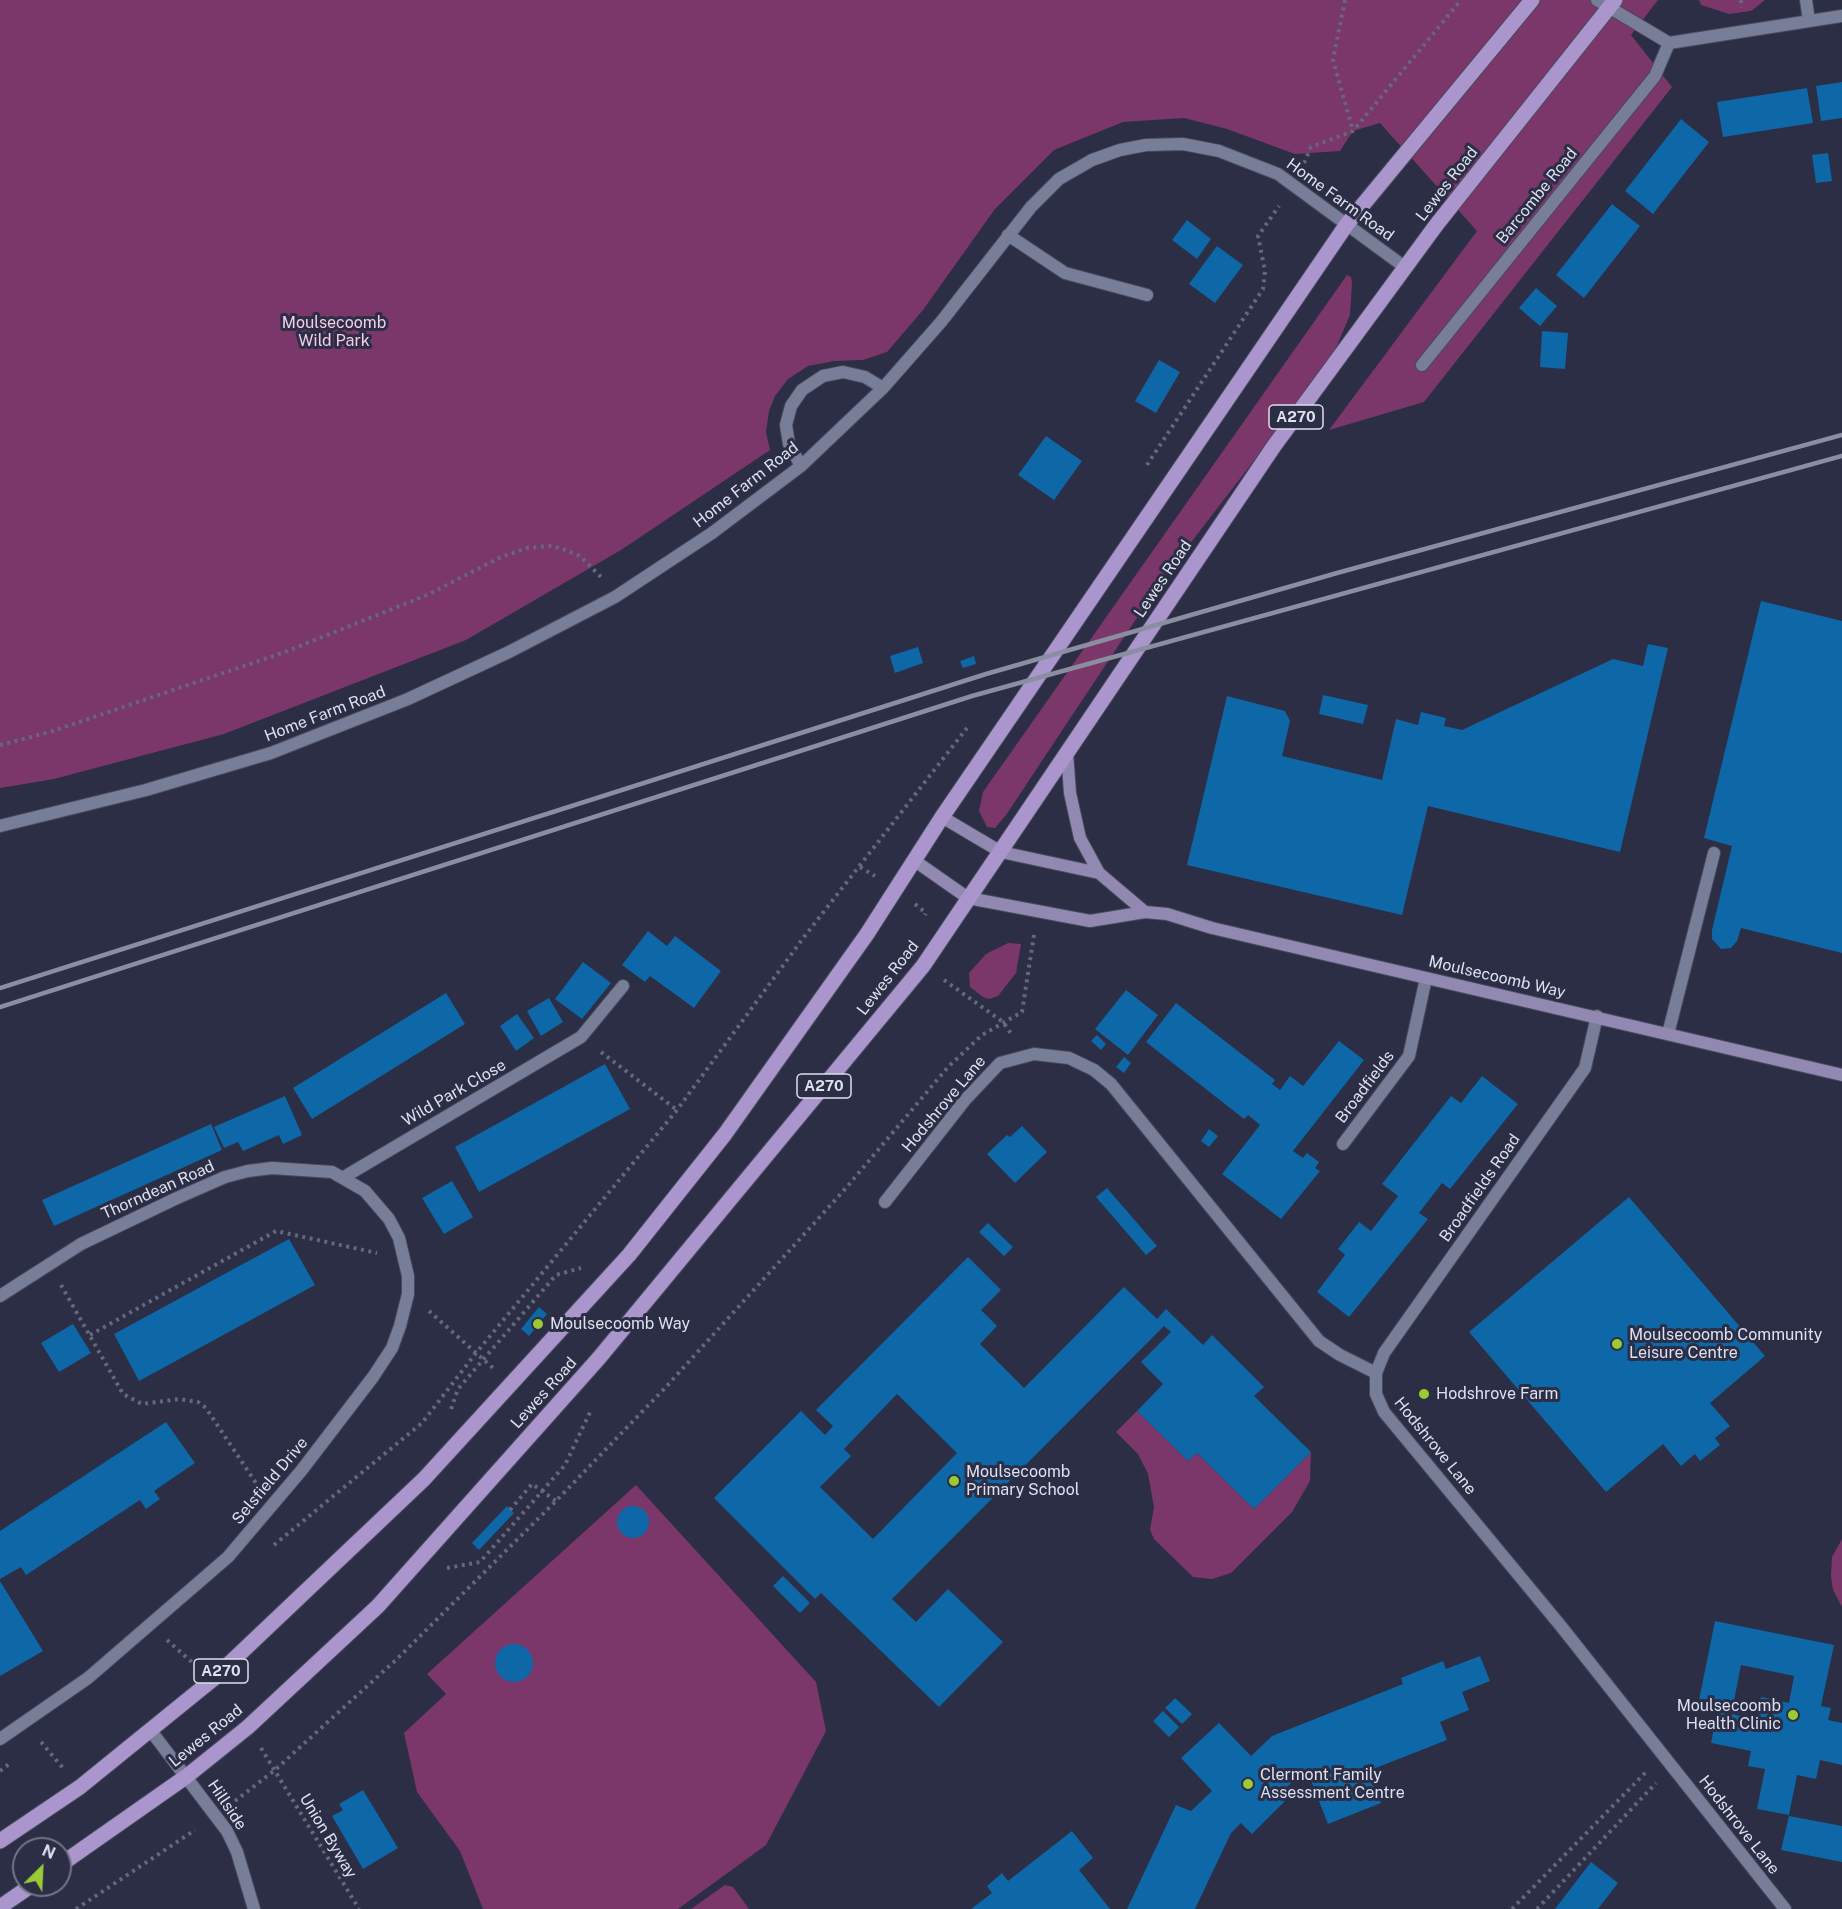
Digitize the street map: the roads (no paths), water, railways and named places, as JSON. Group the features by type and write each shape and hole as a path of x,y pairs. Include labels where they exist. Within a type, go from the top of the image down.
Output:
{"main road":[{"name":"Lewes Road","path":"0,1841 80,1787 212,1680 424,1479 629,1255 725,1134 867,934 942,817 1347,225 1532,0"},
{"name":"Lewes Road","path":"72,1857 187,1776 248,1726 378,1606 599,1358 923,966 1274,446 1606,3"},
{"path":"0,1907 15,1897"}],"street":[{"path":"1806,0 1809,21"},
{"path":"1606,3 1669,43 1842,16"},
{"name":"Barcombe Road","path":"1422,365 1655,76 1669,43"},
{"name":"Home Farm Road","path":"0,826 146,790 271,753 408,699 509,652 615,597 712,533 801,466 883,388 941,322 1008,235 1059,179 1077,168 1120,150 1146,145 1183,144 1219,151 1278,174 1406,268"},
{"path":"1008,235 1065,273 1147,295"},
{"path":"801,466 789,444 786,425 792,406 802,390 823,376 843,372 866,377 883,388"},
{"path":"1067,752 1071,793 1080,838 1099,873 1145,912"},
{"path":"942,817 1001,852 1099,873"},
{"path":"1668,1034 1714,854"},
{"name":"Moulsecoomb Way","path":"915,861 968,898 1090,921 1145,912 1167,914 1426,978 1597,1016 1842,1075"},
{"name":"Broadfields","path":"1343,1144 1409,1056 1426,978"},
{"name":"Wild Park Close","path":"344,1177 581,1037 623,986"},
{"name":"Broadfields Road","path":"1376,1373 1383,1353 1585,1068 1597,1016"},
{"name":"Hodshrove Lane","path":"885,1202 965,1101 1000,1063 1034,1054 1052,1054 1068,1058 1094,1070 1111,1083 1319,1341 1340,1355 1376,1373 1376,1394 1384,1412 1560,1625 1785,1909"},
{"name":"Thorndean Road","path":"0,1296 48,1263 110,1229 177,1198 240,1173 261,1169 297,1168 332,1172 344,1177"},
{"name":"Selsfield Drive","path":"0,1739 88,1678 228,1557 276,1501 373,1377 392,1348 408,1294 405,1257 389,1219 365,1191 344,1177"},
{"name":"Hillside","path":"151,1731 217,1815 237,1852 254,1909"}],"railway":[{"path":"0,988 986,674 1337,573 1842,435"},
{"path":"0,1007 972,696 1842,456"}],"place":[{"name":"Moulsecoomb Way","path":"538,1324"},
{"name":"Moulsecoomb Community Leisure Centre","path":"1617,1344"},
{"name":"Hodshrove Farm","path":"1424,1394"},
{"name":"Moulsecoomb Primary School","path":"954,1481"},
{"name":"Moulsecoomb Health Clinic","path":"1793,1715"},
{"name":"Clermont Family Assessment Centre","path":"1248,1784"}],"park label":[{"name":"Moulsecoomb Wild Park","path":"334,332"}]}
